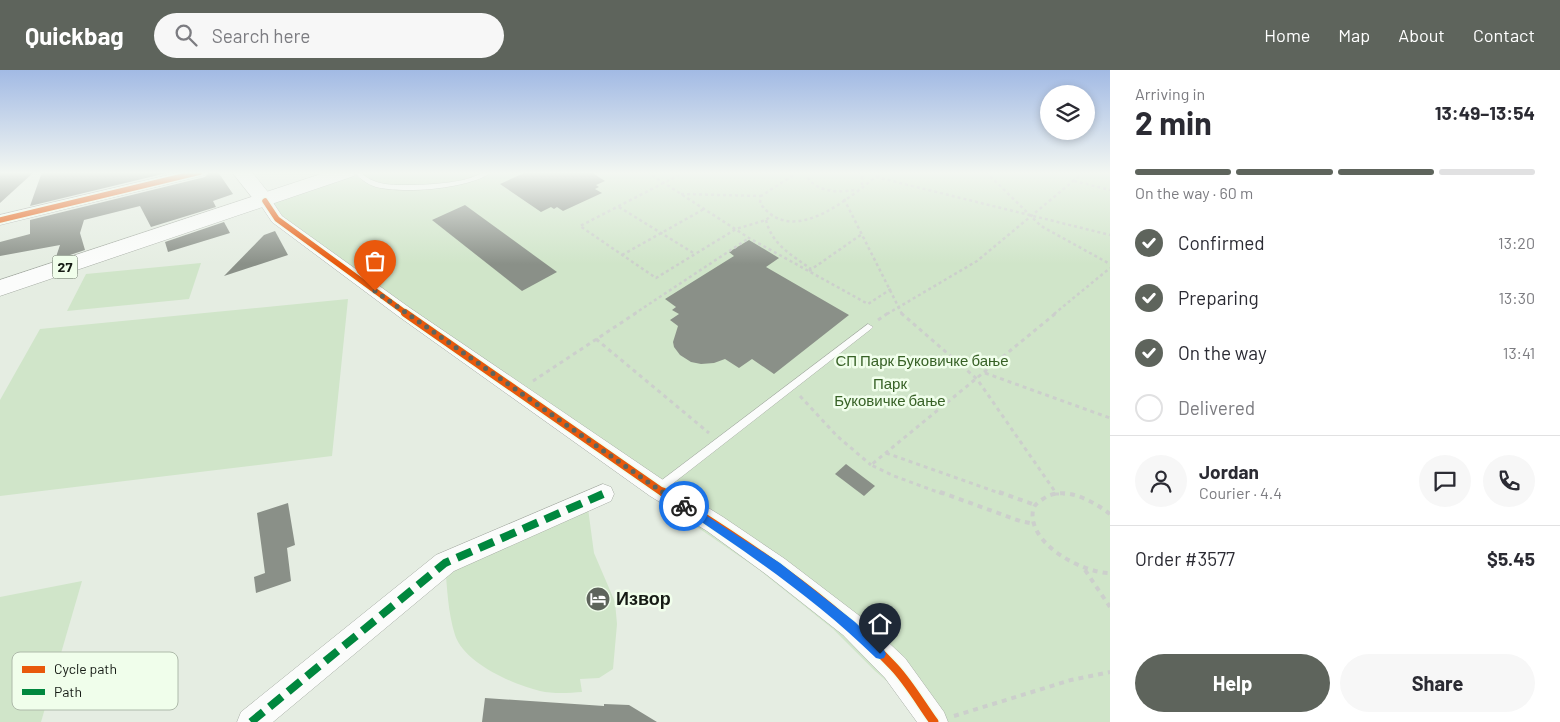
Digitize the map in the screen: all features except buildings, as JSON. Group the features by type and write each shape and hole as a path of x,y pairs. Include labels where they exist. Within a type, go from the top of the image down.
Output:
{"main road":[{"name":"27","path":"0,288 261,202"}],"street":[{"path":"0,220 73,202"},
{"path":"266,202 272,213 285,225 404,312 658,489 715,524 776,567 852,626 895,668 934,722"},
{"path":"252,722 445,563 603,494"}],"lane":[{"path":"658,489 868,327"}],"path":[{"path":"627,202 580,226 656,278 736,229 766,220 772,215"},
{"path":"693,202 749,238 868,304 891,289"},
{"path":"760,202 763,208 772,215 793,222 810,220 840,202"},
{"path":"845,202 899,305 900,313 977,379 1056,493"},
{"path":"975,202 1110,235"},
{"path":"871,465 977,379 1110,266 1041,226 1016,202"},
{"path":"868,327 899,305 977,261 1048,202"},
{"path":"618,207 694,254"},
{"path":"622,255 704,209"},
{"path":"766,220 767,229 774,240 809,271"},
{"path":"809,271 862,234"},
{"path":"518,392 749,238"},
{"path":"596,339 719,441"},
{"path":"984,373 1110,418"},
{"path":"791,386 837,436 871,465 894,476 1020,521 1034,524"},
{"path":"886,453 1035,505"},
{"path":"1109,512 1073,495 1056,493 1043,497 1035,505 1033,514 1034,524 1041,537 1053,550 1068,561 1085,569 1110,573"},
{"path":"1085,569 1110,607"},
{"path":"934,722 1071,680 1110,672"}],"green space":[{"name":"Парк Буковичке бање","path":"266,202 1110,202 1110,722 934,722 875,671 833,629 758,569 697,527 658,489 277,219"},
{"path":"201,263 189,299 67,311 86,274"},
{"path":"348,299 332,456 0,496 0,400 40,329"},
{"path":"587,501 594,553 615,602 617,624 613,669 599,678 580,679 582,692 550,693 517,684 479,663 468,655 460,645 455,635 451,618 445,563"},
{"path":"82,581 61,652 12,652 12,710 44,710 41,722 0,722 0,597"}],"marked path":[{"path":"251,722 445,563 603,494"}],"cycle path":[{"path":"0,220 73,202"},
{"path":"266,202 277,219 404,312 658,489 715,524 776,567 852,626 895,668 934,722"}],"way so far":[{"path":"375,291 684,506"}],"place":[{"name":"Извор","path":"598,599"}],"route":[{"path":"684,506 715,524 776,567 852,626 880,654"}],"park label":[{"name":"СП Парк Буковичке бање","path":"922,361"}]}
